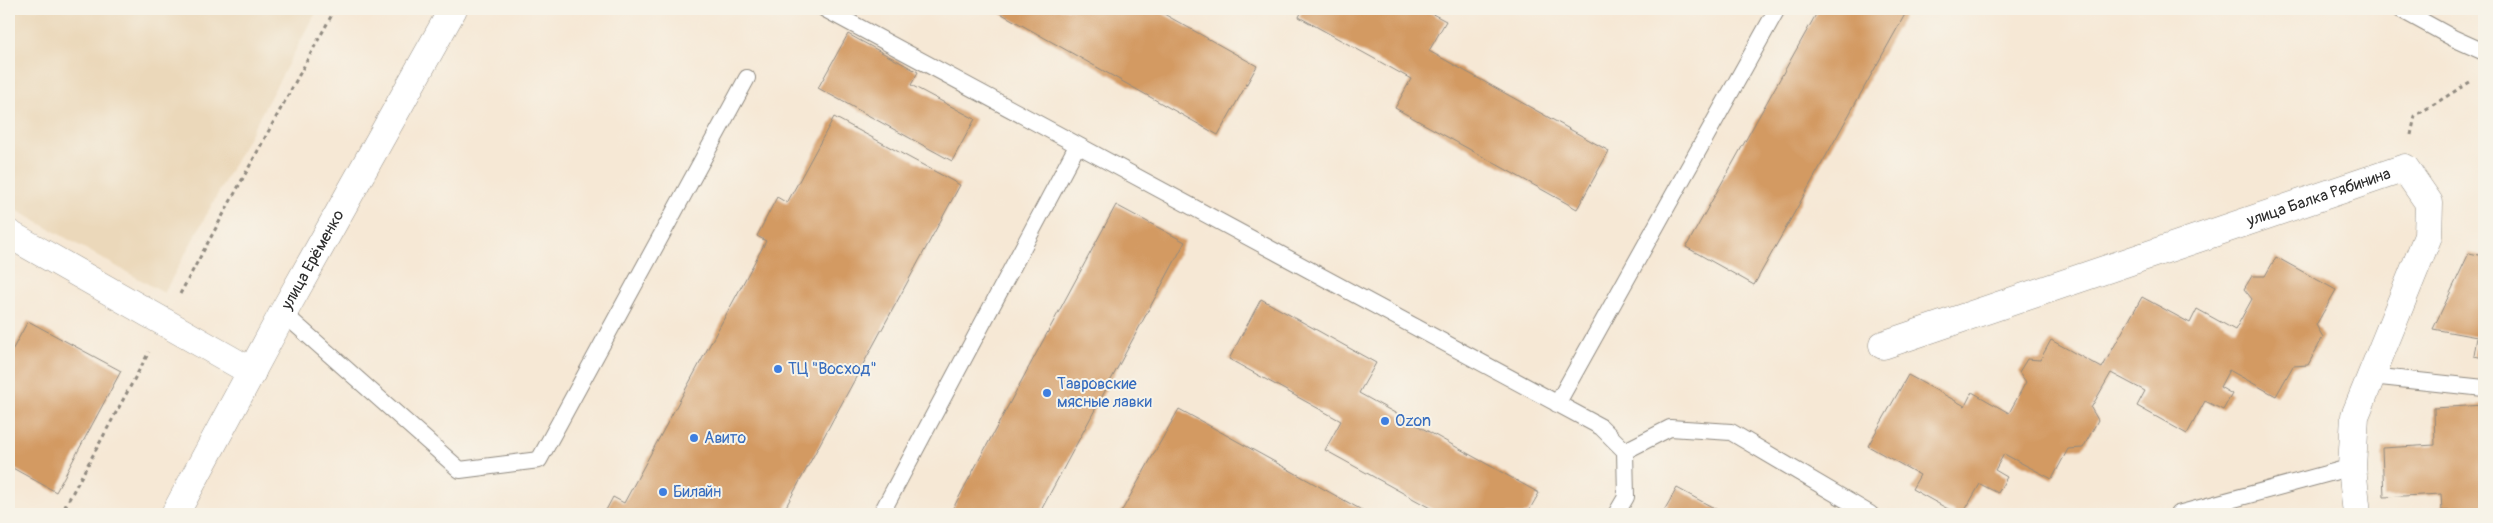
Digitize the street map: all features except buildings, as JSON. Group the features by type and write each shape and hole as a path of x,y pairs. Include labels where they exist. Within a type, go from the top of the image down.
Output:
{"street":[{"name":"улица Ерёменко","path":"175,514 283,313 453,9"},
{"name":"улица Балка Рябинина","path":"1883,345 2405,168 2429,203 2428,236 2355,416 2352,467 2357,514"},
{"path":"9,234 252,372"}],"lane":[{"path":"1557,404 1777,9"},
{"path":"2400,9 2453,38 2484,52"},
{"path":"835,11 1077,146 1601,427 1625,451 1626,497 1616,514"},
{"path":"283,313 460,470 539,460 747,78"},
{"path":"881,514 1077,146"},
{"path":"2371,376 2484,388"},
{"path":"1625,451 1670,428 1731,432 1870,514"},
{"path":"2178,514 2352,467"}],"path":[{"path":"61,514 335,9"},
{"path":"2415,116 2477,78"}],"shaded area":[{"path":"9,9 318,9 164,293 9,206"}],"place":[{"name":"ТЦ \"Восход\"","path":"778,369"},
{"name":"Тавровские мясные лавки","path":"1047,393"},
{"name":"Ozon","path":"1385,421"},
{"name":"Авито","path":"694,438"},
{"name":"Билайн","path":"663,492"}]}
